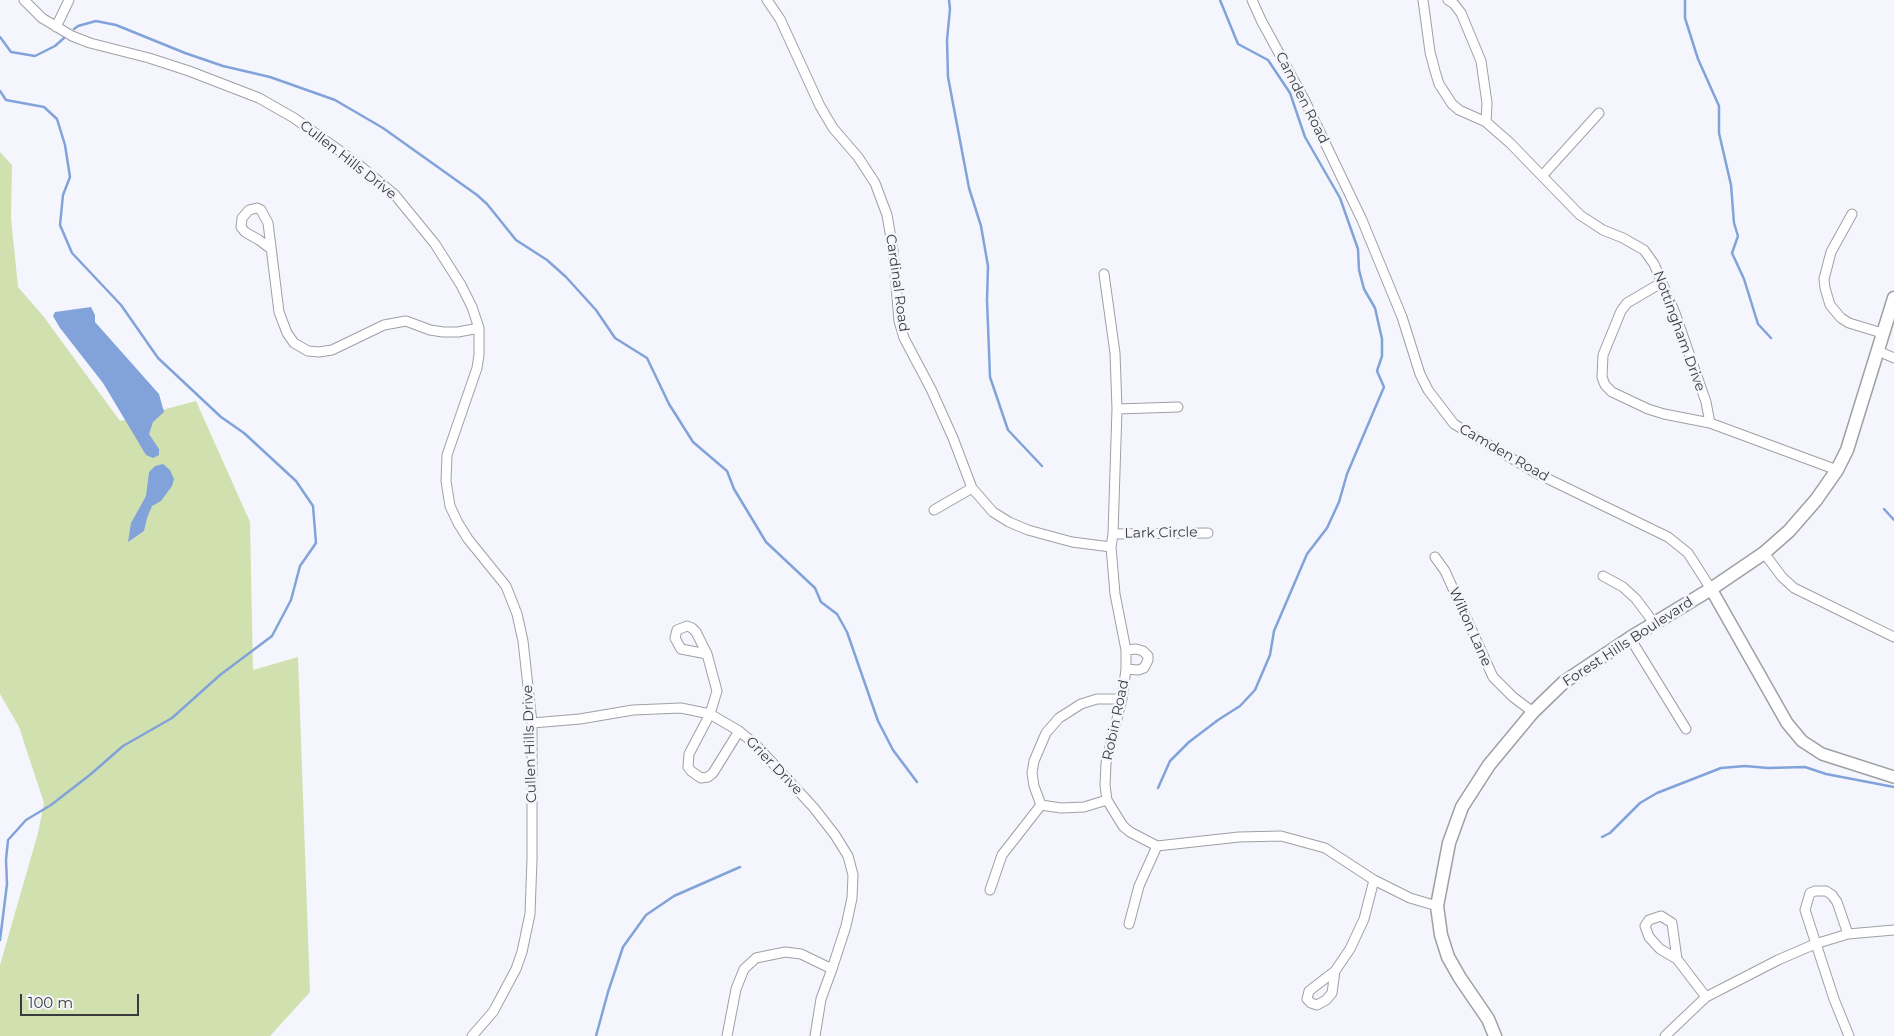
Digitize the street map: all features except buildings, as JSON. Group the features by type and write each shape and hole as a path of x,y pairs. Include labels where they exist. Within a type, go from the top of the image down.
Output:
{"main road":[{"name":"Forest Hills Boulevard","path":"1496,1036 1488,1019 1448,957 1441,935 1437,906 1449,843 1462,807 1489,765 1533,712 1564,682 1630,638 1711,589 1764,553 1789,531 1816,500 1837,470 1847,450 1894,298"}],"street":[{"name":"Cullen Hills Drive","path":"24,0 42,18 56,27 90,43 150,58 189,71 259,98 302,124 377,179 410,211 435,244 461,285 472,307 478,328 479,356 477,368 447,455 447,492 450,506 463,531 506,586 513,602 523,641 532,723 532,894 527,933 516,969 509,984 493,1012 472,1036"},
{"path":"56,27 69,0"},
{"name":"Cardinal Road","path":"767,0 780,20 832,128 858,157 875,183 887,215 893,250 899,322 904,338 931,389 953,438 972,488 993,512 1009,522 1028,530 1072,542 1112,547"},
{"name":"Camden Road","path":"1252,0 1305,101 1362,220 1402,317 1420,374 1428,390 1454,424 1536,474 1668,537 1688,553 1711,589 1787,723 1802,741 1822,754 1894,777"},
{"name":"Nottingham Drive","path":"1423,0 1430,52 1439,84 1446,98 1459,110 1486,122 1580,215 1603,230 1623,238 1644,250 1654,264 1678,322 1706,402 1710,423"},
{"path":"1448,0 1461,13 1481,61 1486,95 1486,122"},
{"path":"1542,176 1599,113"},
{"path":"271,249 260,240 245,232 241,227 242,218 249,210 257,208 268,223 282,323 294,342 308,351 332,350 384,325 395,323 406,322 443,332 458,332 478,328"},
{"path":"1852,214 1831,252 1824,279 1824,288 1830,305 1841,318 1849,323 1882,333"},
{"name":"Robin Road","path":"1104,274 1115,352 1117,409 1112,547 1115,594 1126,650 1126,669 1122,699 1106,764 1105,785 1107,800 1123,826 1130,832 1157,846"},
{"path":"1661,283 1627,303 1621,311 1603,355 1602,377 1612,392 1648,409 1710,423 1837,470"},
{"path":"1878,351 1894,358"},
{"path":"1117,409 1178,406"},
{"path":"934,510 972,488"},
{"name":"Lark Circle","path":"1113,534 1208,533"},
{"path":"1764,553 1782,577 1794,588 1894,637"},
{"name":"Wilton Lane","path":"1436,557 1445,571 1493,677 1513,697 1533,712"},
{"path":"1604,576 1623,587 1636,599 1654,624"},
{"path":"1630,638 1686,729"},
{"path":"1126,650 1136,649 1143,651 1148,656 1148,660 1144,668 1138,670 1126,669"},
{"path":"707,654 717,691 710,714 689,754 688,767 695,775 701,778 713,774 739,731"},
{"path":"1041,805 1034,786 1032,773 1041,742 1051,726 1081,704 1097,699 1122,699"},
{"name":"Grier Drive","path":"532,723 580,720 657,708 681,708 710,714 739,731 756,745 814,808 835,834 848,856 853,874 853,886 846,926 821,999 815,1036"},
{"path":"1041,805 1061,808 1084,807 1107,800"},
{"path":"990,890 1002,855 1041,805"},
{"path":"1129,924 1139,886 1157,846 1239,837 1281,836 1325,848 1374,880 1410,898 1437,906"},
{"path":"1335,971 1350,949 1364,919 1374,880"},
{"path":"1848,934 1837,902 1832,895 1826,891 1815,891 1808,897 1805,910 1815,944 1839,1015 1849,1036"},
{"path":"1677,959 1672,924 1661,916 1649,920 1645,926 1649,937 1660,948 1677,959 1706,998"},
{"path":"1665,1036 1706,998 1778,960 1815,944 1848,934 1894,930"},
{"path":"727,1036 728,1021 739,979 744,969 756,958 785,952 801,954 832,969"}],"green space":[{"path":"0,152 12,165 11,218 18,287 44,317 120,421 196,401 250,522 253,670 298,657 310,992 270,1036 0,1036 0,965 38,833 44,803 19,727 0,694"}],"water":[{"path":"91,307 95,315 95,322 159,394 164,412 153,422 149,434 159,449 159,455 153,458 146,455 103,383 60,328 53,316 55,312"},
{"path":"163,464 170,470 174,479 172,486 161,501 152,506 144,531 128,542 131,523 146,496 149,472 155,466"}],"waterway":[{"path":"949,0 948,77 969,188 981,226 988,266 987,300 990,377 1008,430 1042,466"},
{"path":"1158,788 1170,761 1189,742 1240,706 1255,690 1270,655 1274,631 1307,554 1327,528 1339,502 1347,474 1384,387 1377,371 1382,356 1382,339 1375,308 1364,289 1359,270 1358,249 1340,198 1305,137 1290,93 1268,60 1238,44 1220,0"},
{"path":"1685,0 1685,18 1698,59 1719,106 1719,133 1731,185 1734,223 1738,236 1732,253 1744,279 1758,324 1771,338"},
{"path":"74,29 96,21 116,25 185,53 223,66 270,77 335,100 383,128 477,195 487,204 516,240 547,260 566,277 596,310 615,338 647,358 669,404 693,442 727,471 734,489 766,542 815,588 821,602 837,614 847,632 878,721 893,750 917,782"},
{"path":"0,37 11,52 35,56 55,46 64,38"},
{"path":"0,91 6,100 44,107 57,119 65,145 70,177 63,195 60,225 72,253 121,305 158,358 221,417 244,433 296,481 313,506 316,543 300,566 291,600 272,636 220,675 172,718 123,746 51,805 26,820 8,840 6,860 7,884 0,940"},
{"path":"1884,509 1894,520"},
{"path":"1602,837 1610,833 1640,803 1657,793 1721,768 1745,766 1768,768 1805,767 1826,774 1894,787"},
{"path":"596,1036 623,947 646,915 674,896 740,867"}]}
